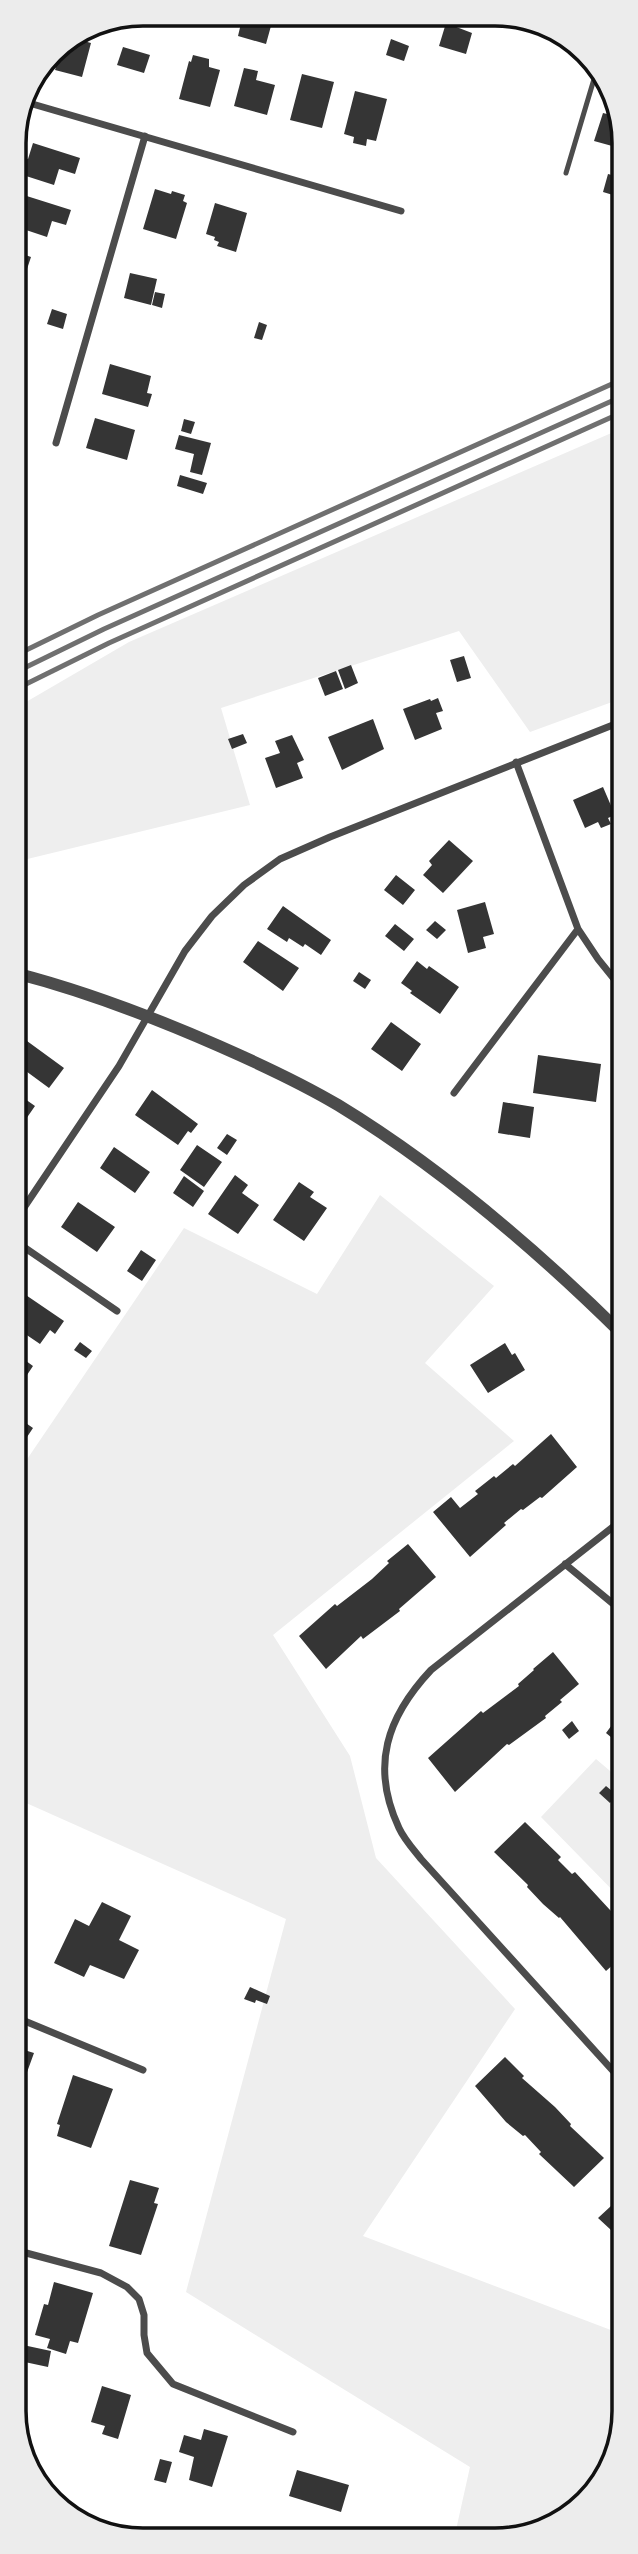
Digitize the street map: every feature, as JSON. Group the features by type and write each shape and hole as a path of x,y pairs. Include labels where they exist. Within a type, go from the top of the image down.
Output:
{"street":[{"path":"33,104 401,211"},
{"path":"56,443 145,136"},
{"path":"27,1204 119,1066 186,951 212,916 244,885 280,859 330,837 612,724"},
{"path":"516,762 578,929 612,976"},
{"path":"454,1093 578,929"},
{"path":"27,976 148,1015 264,1066 337,1105 407,1150 493,1215 567,1279 611,1323"},
{"path":"27,1249 117,1311"},
{"path":"611,1528 431,1670 410,1693 396,1717 386,1742 385,1771 389,1802 400,1830 421,1859 611,2069"},
{"path":"565,1564 611,1602"},
{"path":"26,2022 144,2070"},
{"path":"26,2253 101,2273 127,2287 139,2299 144,2315 147,2353 173,2384 293,2432"}],"lane":[{"path":"566,173 593,81"}],"shaded area":[{"path":"612,433 612,702 530,732 459,631 221,708 250,805 27,859 27,702 129,642"},
{"path":"380,1195 494,1286 425,1363 514,1441 273,1635 350,1756 376,1858 515,2009 363,2236 611,2330 611,2418 603,2455 596,2469 583,2488 566,2504 532,2522 510,2527 456,2528 470,2467 186,2292 286,1919 26,1803 26,1460 184,1228 317,1294"},
{"path":"596,1759 611,1772 611,1889 541,1817"}],"building":[{"path":"240,26 271,26 266,44 238,36"},
{"path":"445,26 454,26 472,33 466,54 439,46"},
{"path":"391,39 409,46 404,61 386,55"},
{"path":"85,42 91,43 82,77 55,70 66,55"},
{"path":"123,47 150,55 144,73 117,65"},
{"path":"193,55 209,59 209,67 220,70 210,107 179,99"},
{"path":"244,68 258,71 256,80 275,85 267,115 234,106"},
{"path":"302,74 334,82 322,128 290,120"},
{"path":"355,91 387,99 376,141 367,139 366,146 353,143 354,137 344,134"},
{"path":"603,113 608,114 612,146 594,141"},
{"path":"33,143 80,158 75,174 59,169 54,185 27,176"},
{"path":"608,174 612,175 612,195 603,192"},
{"path":"155,189 185,195 183,201 187,203 176,239 143,229"},
{"path":"27,196 71,210 66,225 52,221 47,237 27,230"},
{"path":"215,203 247,213 236,252 217,246 219,242 214,240 215,237 206,234"},
{"path":"130,273 157,279 151,305 124,298"},
{"path":"155,292 165,294 162,308 152,305"},
{"path":"52,309 67,314 63,329 47,324"},
{"path":"259,322 267,325 262,340 254,338"},
{"path":"110,364 151,376 147,393 152,394 148,407 102,394"},
{"path":"95,418 135,430 127,460 86,448"},
{"path":"184,419 195,422 191,434 181,431"},
{"path":"179,435 211,443 202,475 190,472 194,454 175,449"},
{"path":"180,475 207,483 203,494 177,486"},
{"path":"464,656 471,678 457,682 450,660"},
{"path":"351,665 358,683 345,689 338,670"},
{"path":"336,671 343,689 325,696 318,678"},
{"path":"438,698 443,711 436,713 442,729 415,740 403,709"},
{"path":"373,719 384,749 342,770 328,737"},
{"path":"243,734 247,743 232,749 228,739"},
{"path":"292,735 304,760 297,763 303,778 276,788 265,758 280,753 275,741"},
{"path":"603,787 612,807 612,816 608,818 611,824 601,828 598,822 585,828 573,800"},
{"path":"449,840 473,861 443,893 423,875 432,865 429,861"},
{"path":"396,875 415,890 403,905 384,890"},
{"path":"485,902 494,934 483,937 486,948 468,953 457,910"},
{"path":"283,906 331,940 321,955 305,944 303,947 289,938 287,942 267,929"},
{"path":"435,921 446,930 437,939 426,930"},
{"path":"395,924 414,939 404,951 385,936"},
{"path":"258,941 299,968 283,991 243,962"},
{"path":"417,961 459,987 440,1014 410,993 412,991 401,983"},
{"path":"359,972 371,980 365,989 353,981"},
{"path":"391,1022 421,1044 402,1071 371,1049"},
{"path":"27,1042 64,1068 49,1088 27,1072"},
{"path":"538,1055 601,1064 596,1102 533,1093"},
{"path":"152,1090 198,1124 191,1133 188,1131 178,1145 135,1115"},
{"path":"27,1100 35,1106 27,1118"},
{"path":"503,1102 534,1107 530,1138 498,1133"},
{"path":"227,1134 237,1140 227,1155 217,1148"},
{"path":"197,1145 222,1162 204,1187 180,1170"},
{"path":"114,1147 150,1172 135,1193 100,1168"},
{"path":"235,1175 248,1185 242,1193 259,1205 238,1234 208,1214"},
{"path":"184,1176 204,1191 193,1207 173,1193"},
{"path":"299,1182 314,1192 310,1197 327,1208 304,1241 273,1220"},
{"path":"78,1202 115,1227 97,1252 61,1227"},
{"path":"141,1250 156,1260 142,1281 127,1271"},
{"path":"26,1295 64,1321 55,1334 50,1330 40,1344 26,1335"},
{"path":"80,1342 92,1351 86,1358 74,1350"},
{"path":"505,1343 525,1370 488,1393 470,1365"},
{"path":"26,1361 33,1366 26,1376"},
{"path":"26,1423 33,1428 26,1437"},
{"path":"551,1434 577,1467 542,1498 521,1509 504,1523 506,1525 470,1557 433,1512 451,1497 460,1508 478,1494 475,1491 513,1464 515,1466"},
{"path":"408,1544 436,1577 399,1609 400,1611 363,1639 361,1636 326,1669 299,1636 335,1604 337,1606 372,1579 389,1563 387,1561"},
{"path":"553,1652 579,1684 560,1700 562,1702 545,1716 546,1718 507,1744 455,1792 428,1758 481,1711 483,1713 519,1686 533,1669"},
{"path":"572,1721 579,1731 569,1739 562,1730"},
{"path":"606,1786 611,1790 611,1802 610,1803 599,1793"},
{"path":"525,1822 561,1857 558,1860 572,1874 575,1872 611,1911 611,1966 606,1971 560,1917 543,1904 528,1885 494,1852"},
{"path":"102,1902 131,1916 119,1940 139,1950 124,1979 90,1965 84,1977 54,1963 75,1919 89,1926"},
{"path":"250,1987 270,1996 267,2004 244,1999"},
{"path":"26,2051 34,2053 26,2075"},
{"path":"505,2057 524,2076 522,2078 555,2107 570,2126 604,2158 574,2187 539,2154 541,2152 525,2135 506,2122 475,2086"},
{"path":"73,2075 113,2089 91,2148 57,2136 60,2125 57,2124"},
{"path":"130,2180 159,2188 154,2203 158,2204 141,2255 109,2246"},
{"path":"611,2206 611,2230 598,2218"},
{"path":"54,2282 93,2293 78,2343 70,2341 66,2354 47,2348 50,2339 35,2335 44,2304 48,2305"},
{"path":"26,2346 51,2351 48,2367 26,2362"},
{"path":"102,2386 131,2395 118,2439 102,2434 105,2426 91,2422"},
{"path":"204,2429 228,2436 212,2487 189,2480 194,2457 179,2452 184,2435 201,2440"},
{"path":"160,2459 172,2462 166,2483 154,2480"},
{"path":"297,2470 349,2485 341,2512 289,2496"}],"railway":[{"path":"27,650 98,615 612,384"},
{"path":"27,667 104,629 612,401"},
{"path":"27,684 109,643 612,417"}]}
